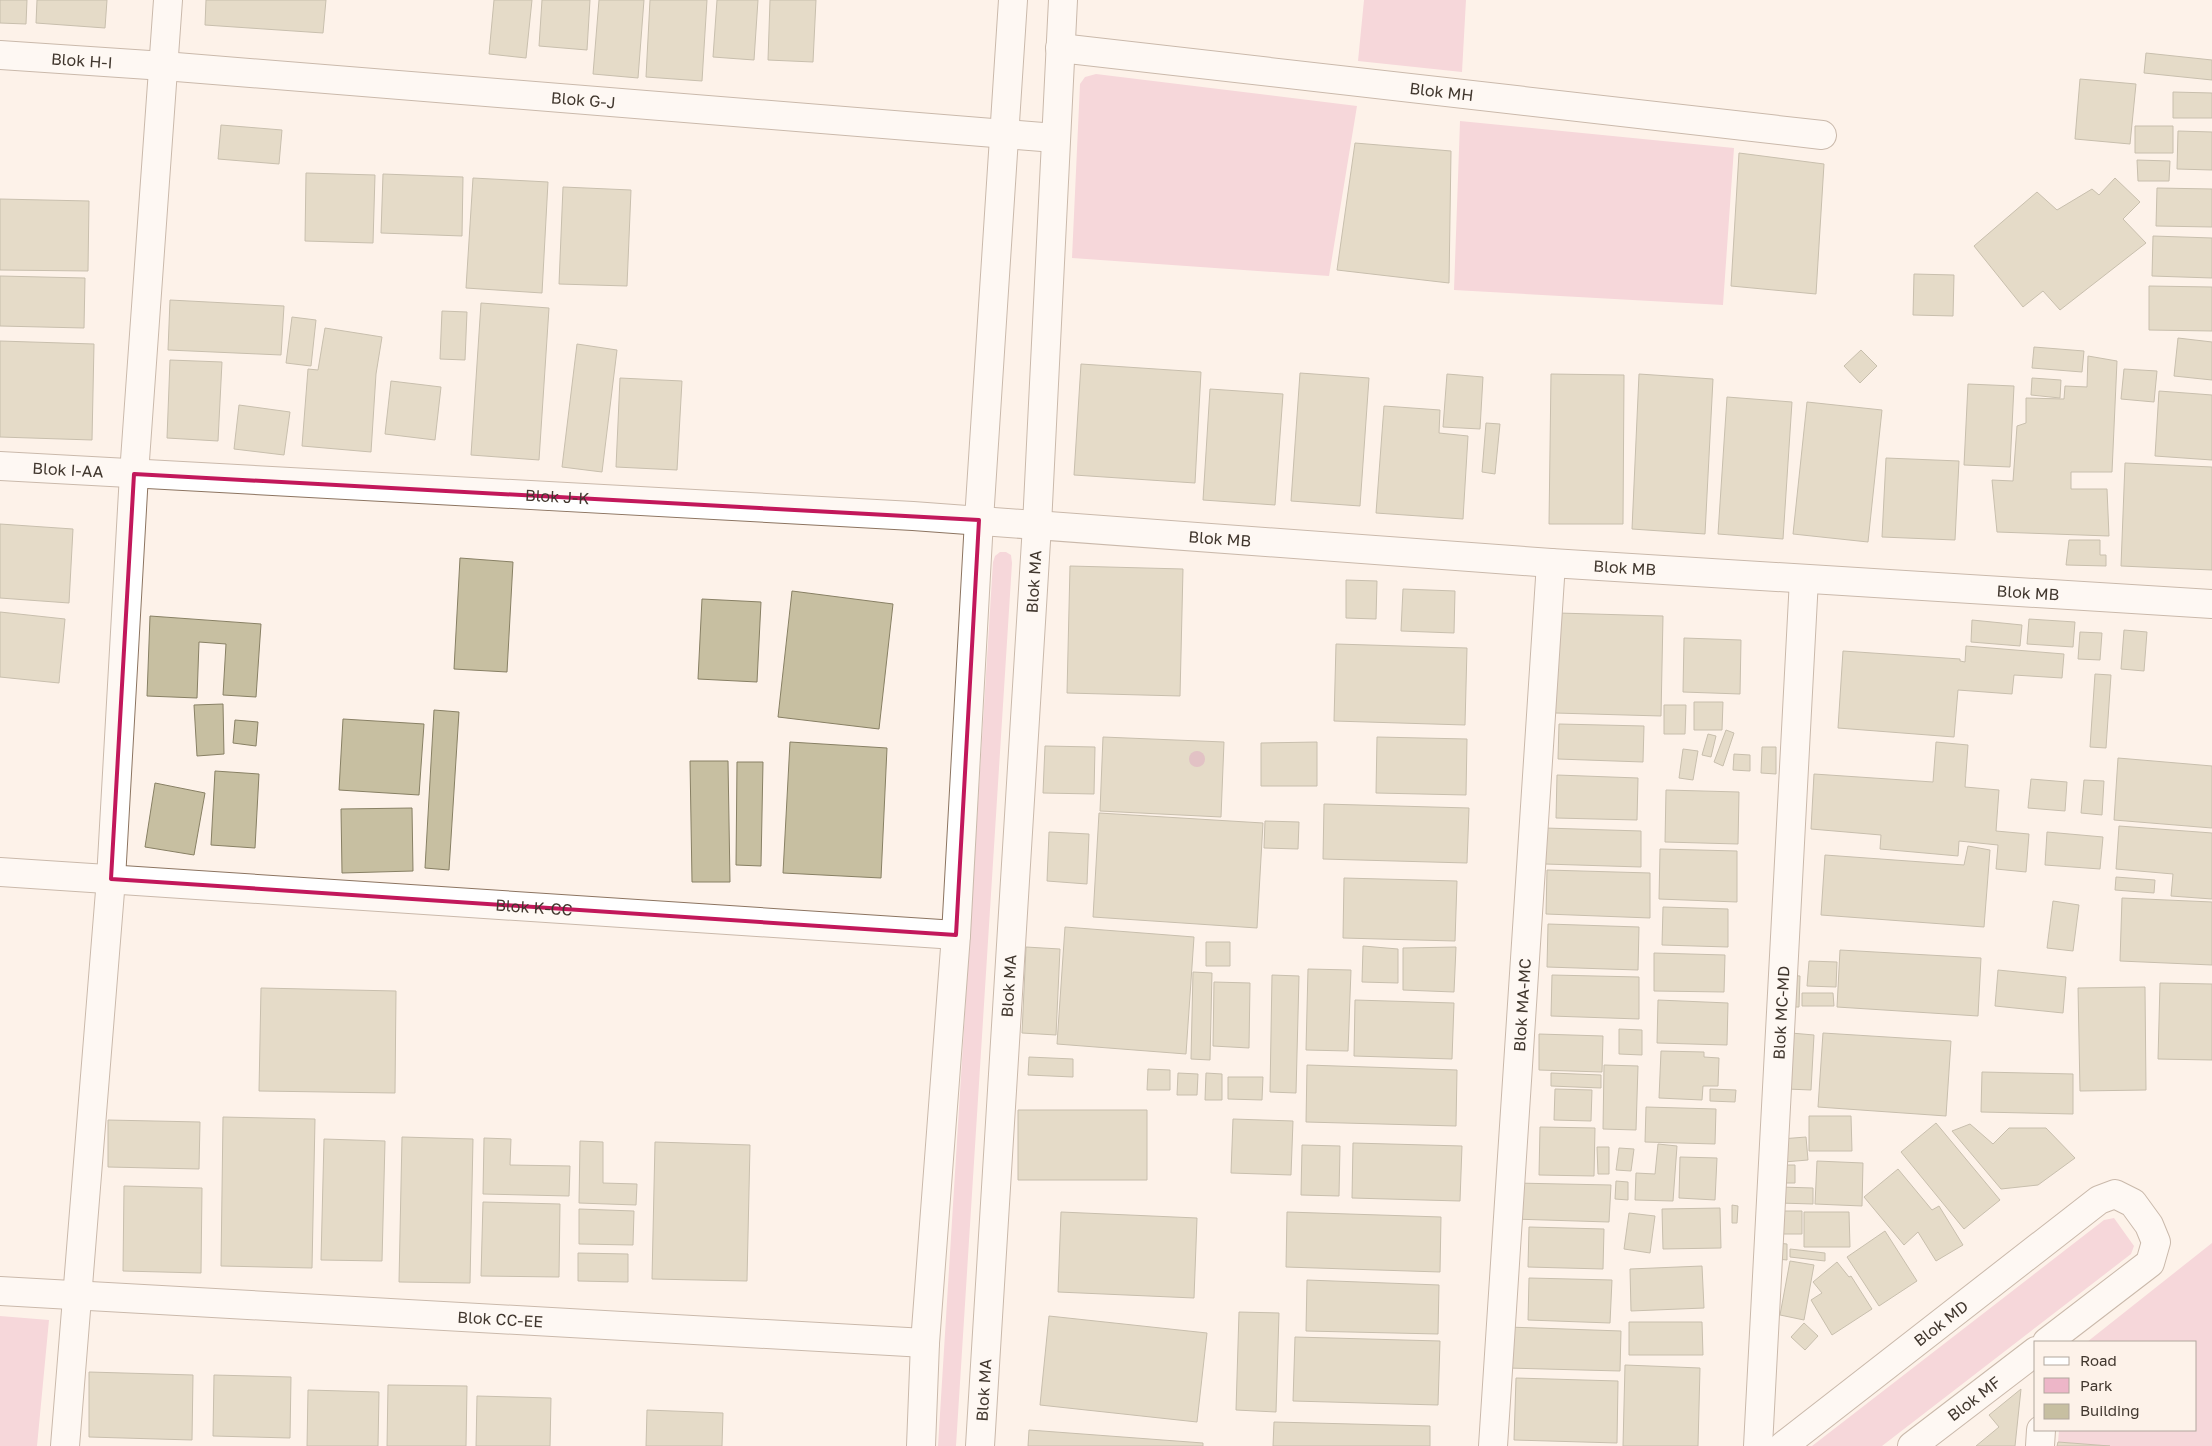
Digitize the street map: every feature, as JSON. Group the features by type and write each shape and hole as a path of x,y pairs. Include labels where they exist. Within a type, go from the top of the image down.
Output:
{"street":[{"path":"65,1446 111,880 134,474 168,0"},
{"path":"921,1446 925,1343 956,935 979,520 1013,0"},
{"name":"Blok MA","path":"980,1446 1037,525 1063,0"},
{"name":"Blok MH","path":"1060,48 1822,134"},
{"name":"Blok H-I","path":"0,55 164,66"},
{"name":"Blok G-J","path":"164,66 1055,138"},
{"name":"Blok I-AA","path":"0,466 134,474"},
{"name":"Blok J-K","path":"134,474 979,520 1037,525"},
{"name":"Blok MB","path":"1037,525 1551,563 2212,604"},
{"name":"Blok MA-MC","path":"1493,1446 1551,563"},
{"name":"Blok MC-MD","path":"1758,1446 1804,579"},
{"name":"Blok K-CC","path":"0,872 956,935"},
{"name":"Blok MD","path":"1783,1446 2098,1200 2115,1194 2133,1203 2149,1225 2156,1242 2150,1264"},
{"name":"Blok MF","path":"2049,1341 2150,1264"},
{"name":"Blok CC-EE","path":"0,1291 925,1343"},
{"name":"Blok MF","path":"1912,1446 2034,1352"},
{"path":"2040,1446 2041,1431"}],"highlighted area":[{"path":"134,474 979,520 956,935 111,879"}],"green space":[{"path":"1364,0 1466,0 1462,72 1358,61"},
{"path":"1096,74 1357,106 1329,276 1072,258 1080,84 1085,77"},
{"path":"1460,121 1734,148 1723,305 1454,290"},
{"path":"1000,552 1006,552 1011,555 1012,563 956,1446 938,1446 993,562 995,556"},
{"path":"2114,1218 2134,1246 2131,1254 1882,1446 1812,1446 2104,1220"},
{"path":"2212,1243 2212,1446 2110,1446 2058,1442 2059,1431 2197,1431 2197,1341 2088,1341"},
{"path":"0,1316 49,1320 37,1446 0,1446"}],"building":[{"path":"0,0 27,0 26,24 0,23"},
{"path":"37,0 107,0 105,28 36,23"},
{"path":"206,0 326,0 323,33 205,25"},
{"path":"494,0 532,0 526,58 489,54"},
{"path":"542,0 590,0 587,50 539,46"},
{"path":"599,0 644,0 638,78 593,74"},
{"path":"650,0 707,0 702,81 646,77"},
{"path":"717,0 758,0 754,60 713,57"},
{"path":"770,0 816,0 813,62 768,60"},
{"path":"2146,53 2212,60 2212,80 2144,73"},
{"path":"2080,79 2136,84 2130,144 2075,139"},
{"path":"2173,92 2212,93 2212,118 2173,118"},
{"path":"221,125 282,130 279,164 218,159"},
{"path":"2135,126 2173,126 2173,153 2135,153"},
{"path":"2178,131 2212,132 2212,170 2177,169"},
{"path":"1355,143 1451,151 1449,283 1337,270"},
{"path":"1739,153 1824,164 1816,294 1731,286"},
{"path":"2137,160 2170,161 2169,181 2138,181"},
{"path":"306,173 375,175 373,243 305,241"},
{"path":"383,174 463,177 462,236 381,233"},
{"path":"473,178 548,182 542,293 466,288"},
{"path":"2115,178 2140,202 2123,219 2146,243 2060,310 2043,291 2023,307 1974,246 2037,192 2057,210 2092,189 2099,195"},
{"path":"563,187 631,190 627,286 559,284"},
{"path":"2157,188 2212,189 2212,227 2156,226"},
{"path":"0,199 89,201 88,271 0,270"},
{"path":"2153,236 2212,238 2212,278 2152,276"},
{"path":"1914,274 1954,275 1953,316 1913,315"},
{"path":"0,276 85,278 84,328 0,326"},
{"path":"2149,286 2212,287 2212,331 2149,330"},
{"path":"170,300 284,306 281,355 168,350"},
{"path":"481,303 549,308 539,460 471,455"},
{"path":"442,311 467,312 465,360 440,359"},
{"path":"292,317 316,320 311,366 286,363"},
{"path":"325,328 382,337 376,374 371,452 302,446 308,369 318,370"},
{"path":"2178,338 2212,342 2212,380 2174,376"},
{"path":"0,341 94,344 92,440 0,437"},
{"path":"577,344 617,350 602,472 562,467"},
{"path":"2034,347 2084,351 2082,372 2032,368"},
{"path":"1861,350 1877,366 1860,383 1844,366"},
{"path":"2088,356 2117,361 2112,472 2071,472 2071,489 2107,489 2109,536 1997,532 1992,480 2013,481 2017,426 2026,423 2026,398 2064,399 2065,386 2087,387"},
{"path":"170,360 222,362 218,441 167,438"},
{"path":"1081,364 1201,372 1195,483 1074,475"},
{"path":"2124,369 2157,371 2154,402 2121,399"},
{"path":"1300,373 1369,378 1360,506 1291,501"},
{"path":"1447,374 1483,377 1480,429 1443,427"},
{"path":"1551,374 1624,375 1623,524 1549,524"},
{"path":"1639,374 1713,379 1705,534 1632,529"},
{"path":"620,378 682,381 677,470 616,467"},
{"path":"2032,378 2061,380 2060,398 2031,395"},
{"path":"391,381 441,387 435,440 385,434"},
{"path":"1968,384 2014,386 2010,467 1964,465"},
{"path":"1210,389 1283,394 1275,505 1203,500"},
{"path":"2159,391 2212,395 2212,460 2155,456"},
{"path":"1727,397 1792,402 1783,539 1718,534"},
{"path":"1807,402 1882,410 1868,542 1793,534"},
{"path":"239,405 290,412 284,455 234,449"},
{"path":"1384,406 1440,410 1439,433 1468,436 1463,519 1376,513"},
{"path":"1486,423 1500,424 1495,474 1482,472"},
{"path":"1886,458 1959,461 1955,540 1882,537"},
{"path":"2125,463 2212,467 2212,570 2121,566"},
{"path":"0,524 73,529 69,603 0,598"},
{"path":"2069,540 2100,540 2100,555 2106,555 2106,566 2066,565"},
{"path":"460,558 513,562 507,672 454,669"},
{"path":"1070,566 1183,569 1180,696 1067,693"},
{"path":"1346,580 1377,581 1376,619 1346,618"},
{"path":"1403,589 1455,591 1454,633 1401,631"},
{"path":"792,591 893,604 879,729 778,717"},
{"path":"702,599 761,602 757,682 698,679"},
{"path":"0,612 65,619 59,683 0,677"},
{"path":"1558,613 1663,616 1661,716 1555,713"},
{"path":"150,616 261,624 256,697 223,695 226,644 199,642 197,698 147,696"},
{"path":"2029,619 2075,622 2073,647 2027,644"},
{"path":"1972,620 2022,625 2020,646 1971,642"},
{"path":"2124,630 2147,632 2144,671 2121,669"},
{"path":"2080,632 2102,633 2100,660 2078,659"},
{"path":"1684,638 1741,640 1740,694 1683,692"},
{"path":"1336,644 1467,648 1465,725 1334,721"},
{"path":"1966,646 2064,654 2062,678 2014,675 2012,694 1958,690 1954,737 1838,728 1843,651 1960,659 1960,661 1965,662"},
{"path":"2095,674 2111,675 2106,748 2090,747"},
{"path":"1694,702 1723,702 1722,730 1694,730"},
{"path":"223,704 224,754 197,756 194,705"},
{"path":"1664,705 1686,705 1685,734 1664,734"},
{"path":"434,710 459,712 449,870 425,868"},
{"path":"343,719 424,724 419,795 339,790"},
{"path":"235,720 258,722 256,746 233,743"},
{"path":"1559,724 1644,726 1643,762 1558,759"},
{"path":"1726,730 1734,733 1723,766 1714,762"},
{"path":"1708,734 1716,736 1711,757 1702,755"},
{"path":"1103,737 1224,742 1221,817 1100,811"},
{"path":"1377,737 1467,739 1466,795 1376,793"},
{"path":"790,742 887,748 881,878 783,873"},
{"path":"1317,742 1317,786 1261,786 1261,743"},
{"path":"1936,742 1968,745 1965,787 1999,790 1996,831 2029,834 2026,872 1996,869 1998,845 1959,841 1958,856 1880,849 1881,835 1811,829 1814,774 1933,782"},
{"path":"1045,746 1095,747 1094,794 1043,793"},
{"path":"1762,747 1776,747 1776,774 1761,773"},
{"path":"1683,749 1698,751 1693,780 1679,778"},
{"path":"1734,754 1750,755 1750,771 1733,770"},
{"path":"2118,758 2212,766 2212,828 2114,820"},
{"path":"690,761 728,761 730,882 692,882"},
{"path":"737,762 763,762 761,866 736,865"},
{"path":"215,771 259,774 255,848 211,845"},
{"path":"1557,775 1638,778 1637,820 1556,818"},
{"path":"2031,779 2067,782 2065,811 2028,808"},
{"path":"2084,780 2104,781 2102,815 2081,813"},
{"path":"155,783 205,793 194,855 145,847"},
{"path":"1666,790 1739,792 1738,844 1665,842"},
{"path":"1324,804 1469,808 1467,863 1323,859"},
{"path":"412,808 413,871 342,873 341,809"},
{"path":"1099,813 1263,823 1257,928 1093,917"},
{"path":"1265,821 1299,822 1298,849 1264,848"},
{"path":"2119,826 2212,833 2212,899 2171,896 2173,874 2116,869"},
{"path":"1545,828 1641,831 1641,867 1545,864"},
{"path":"1049,832 1089,834 1087,884 1047,881"},
{"path":"2047,832 2103,837 2100,869 2045,865"},
{"path":"1968,846 1990,850 1984,927 1821,915 1825,855 1964,865"},
{"path":"1660,849 1737,851 1737,902 1659,899"},
{"path":"1547,870 1650,873 1650,918 1546,914"},
{"path":"2116,877 2155,880 2154,893 2115,890"},
{"path":"1344,878 1457,881 1455,941 1343,938"},
{"path":"2122,898 2212,902 2212,965 2120,961"},
{"path":"2053,901 2079,905 2073,951 2047,948"},
{"path":"1663,907 1728,909 1728,947 1662,945"},
{"path":"1548,924 1639,927 1638,970 1547,967"},
{"path":"1065,927 1194,937 1186,1054 1057,1044"},
{"path":"1206,942 1230,942 1230,966 1206,966"},
{"path":"1363,946 1398,949 1398,983 1362,982"},
{"path":"1026,947 1060,949 1056,1035 1022,1033"},
{"path":"1456,947 1454,992 1403,990 1403,948"},
{"path":"1840,950 1981,958 1978,1016 1837,1007"},
{"path":"1654,953 1725,955 1724,992 1654,991"},
{"path":"1809,961 1837,962 1836,987 1807,986"},
{"path":"1308,969 1351,970 1348,1051 1306,1050"},
{"path":"1998,970 2066,977 2063,1013 1995,1006"},
{"path":"1193,972 1212,973 1210,1060 1191,1059"},
{"path":"1272,975 1299,976 1296,1093 1270,1092"},
{"path":"1552,975 1639,977 1639,1019 1551,1016"},
{"path":"1788,975 1800,976 1799,1007 1787,1007"},
{"path":"1214,982 1250,983 1249,1048 1213,1046"},
{"path":"2160,983 2212,984 2212,1060 2158,1059"},
{"path":"2145,987 2146,1090 2080,1091 2078,988"},
{"path":"261,988 396,991 395,1093 259,1091"},
{"path":"1802,993 1833,993 1834,1006 1802,1006"},
{"path":"1355,1000 1454,1003 1452,1059 1354,1056"},
{"path":"1658,1000 1728,1003 1727,1045 1657,1043"},
{"path":"1619,1029 1642,1030 1642,1055 1619,1054"},
{"path":"1791,1033 1814,1035 1811,1090 1787,1089"},
{"path":"1823,1033 1951,1041 1946,1116 1818,1107"},
{"path":"1539,1034 1603,1036 1602,1072 1539,1070"},
{"path":"1661,1051 1704,1052 1704,1057 1719,1058 1718,1086 1703,1086 1702,1100 1659,1098"},
{"path":"1029,1057 1073,1059 1073,1077 1028,1075"},
{"path":"1307,1065 1457,1070 1456,1126 1306,1122"},
{"path":"1604,1065 1638,1066 1636,1130 1603,1129"},
{"path":"1148,1069 1170,1070 1170,1090 1147,1090"},
{"path":"1982,1072 2073,1074 2073,1114 1981,1112"},
{"path":"1178,1073 1198,1074 1197,1095 1177,1095"},
{"path":"1206,1073 1222,1074 1222,1100 1205,1100"},
{"path":"1551,1073 1601,1075 1601,1088 1551,1086"},
{"path":"1228,1077 1263,1077 1262,1100 1228,1099"},
{"path":"1555,1089 1592,1090 1591,1121 1554,1120"},
{"path":"1710,1089 1736,1090 1735,1102 1710,1101"},
{"path":"1646,1107 1716,1109 1715,1144 1645,1142"},
{"path":"1018,1110 1147,1110 1147,1180 1018,1180"},
{"path":"1809,1116 1851,1116 1852,1151 1809,1151"},
{"path":"223,1117 315,1119 312,1268 221,1266"},
{"path":"1233,1119 1293,1121 1291,1175 1231,1173"},
{"path":"108,1120 200,1122 199,1169 108,1167"},
{"path":"1936,1123 2000,1200 1964,1229 1901,1152"},
{"path":"1970,1124 1993,1144 2009,1128 2046,1128 2075,1158 2038,1185 2001,1189 1952,1131"},
{"path":"1540,1127 1595,1128 1594,1176 1539,1175"},
{"path":"402,1137 473,1139 470,1283 399,1282"},
{"path":"1806,1137 1808,1160 1784,1162 1781,1139"},
{"path":"484,1138 511,1139 510,1165 570,1166 569,1196 483,1194"},
{"path":"324,1139 385,1141 382,1261 321,1260"},
{"path":"580,1141 603,1142 603,1183 637,1184 636,1205 579,1203"},
{"path":"655,1142 750,1145 747,1281 652,1279"},
{"path":"1353,1143 1462,1146 1460,1201 1352,1198"},
{"path":"1658,1144 1677,1146 1673,1201 1635,1200 1636,1173 1655,1174"},
{"path":"1302,1145 1340,1146 1339,1196 1301,1195"},
{"path":"1597,1147 1609,1147 1609,1174 1598,1174"},
{"path":"1619,1148 1634,1149 1631,1171 1616,1170"},
{"path":"1680,1157 1717,1158 1715,1200 1679,1198"},
{"path":"1817,1161 1863,1163 1862,1206 1815,1204"},
{"path":"1784,1165 1795,1165 1795,1183 1784,1183"},
{"path":"1898,1169 1932,1210 1939,1206 1963,1245 1936,1261 1918,1232 1904,1245 1864,1197"},
{"path":"1616,1181 1628,1182 1628,1200 1615,1199"},
{"path":"1514,1183 1611,1185 1609,1222 1513,1219"},
{"path":"124,1186 202,1188 201,1273 123,1271"},
{"path":"1780,1187 1813,1188 1813,1204 1779,1203"},
{"path":"483,1202 560,1204 559,1277 481,1276"},
{"path":"1732,1205 1738,1206 1737,1223 1732,1223"},
{"path":"1720,1208 1721,1248 1663,1249 1662,1209"},
{"path":"579,1209 634,1211 633,1245 579,1244"},
{"path":"1777,1211 1802,1211 1802,1234 1778,1234"},
{"path":"1061,1212 1197,1218 1194,1298 1058,1292"},
{"path":"1287,1212 1441,1217 1440,1272 1286,1267"},
{"path":"1804,1212 1849,1212 1850,1247 1804,1247"},
{"path":"1629,1213 1655,1216 1650,1253 1624,1249"},
{"path":"1529,1227 1604,1229 1603,1269 1528,1267"},
{"path":"1885,1231 1917,1281 1879,1306 1847,1257"},
{"path":"1777,1243 1787,1244 1787,1260 1777,1259"},
{"path":"1790,1249 1825,1253 1825,1261 1790,1257"},
{"path":"578,1253 628,1254 628,1282 578,1281"},
{"path":"1790,1261 1814,1265 1804,1320 1780,1315"},
{"path":"1837,1262 1849,1277 1851,1276 1872,1309 1832,1335 1811,1300 1822,1293 1813,1282"},
{"path":"1702,1266 1704,1308 1631,1311 1630,1269"},
{"path":"1529,1278 1612,1280 1610,1323 1528,1320"},
{"path":"1307,1280 1439,1285 1438,1334 1306,1331"},
{"path":"1239,1312 1279,1313 1276,1412 1236,1410"},
{"path":"1049,1316 1207,1333 1197,1422 1040,1405"},
{"path":"1629,1322 1702,1322 1703,1355 1629,1355"},
{"path":"1804,1323 1818,1336 1805,1350 1791,1337"},
{"path":"1508,1327 1621,1331 1620,1371 1507,1368"},
{"path":"1295,1337 1440,1341 1438,1405 1293,1401"},
{"path":"1625,1365 1700,1368 1698,1446 1623,1446"},
{"path":"89,1372 193,1375 192,1440 89,1437"},
{"path":"214,1375 291,1377 290,1438 213,1436"},
{"path":"1516,1378 1618,1381 1617,1443 1514,1440"},
{"path":"388,1385 467,1386 466,1446 387,1446"},
{"path":"2021,1389 2015,1446 1976,1446 1999,1427 1989,1415"},
{"path":"308,1390 379,1392 378,1446 307,1446"},
{"path":"477,1396 551,1398 550,1446 476,1446"},
{"path":"647,1410 723,1413 722,1446 646,1446"},
{"path":"1274,1422 1430,1426 1430,1446 1273,1446"},
{"path":"1029,1430 1203,1443 1203,1446 1028,1446"},
{"path":"2058,1442 2110,1446 2057,1446"}]}
